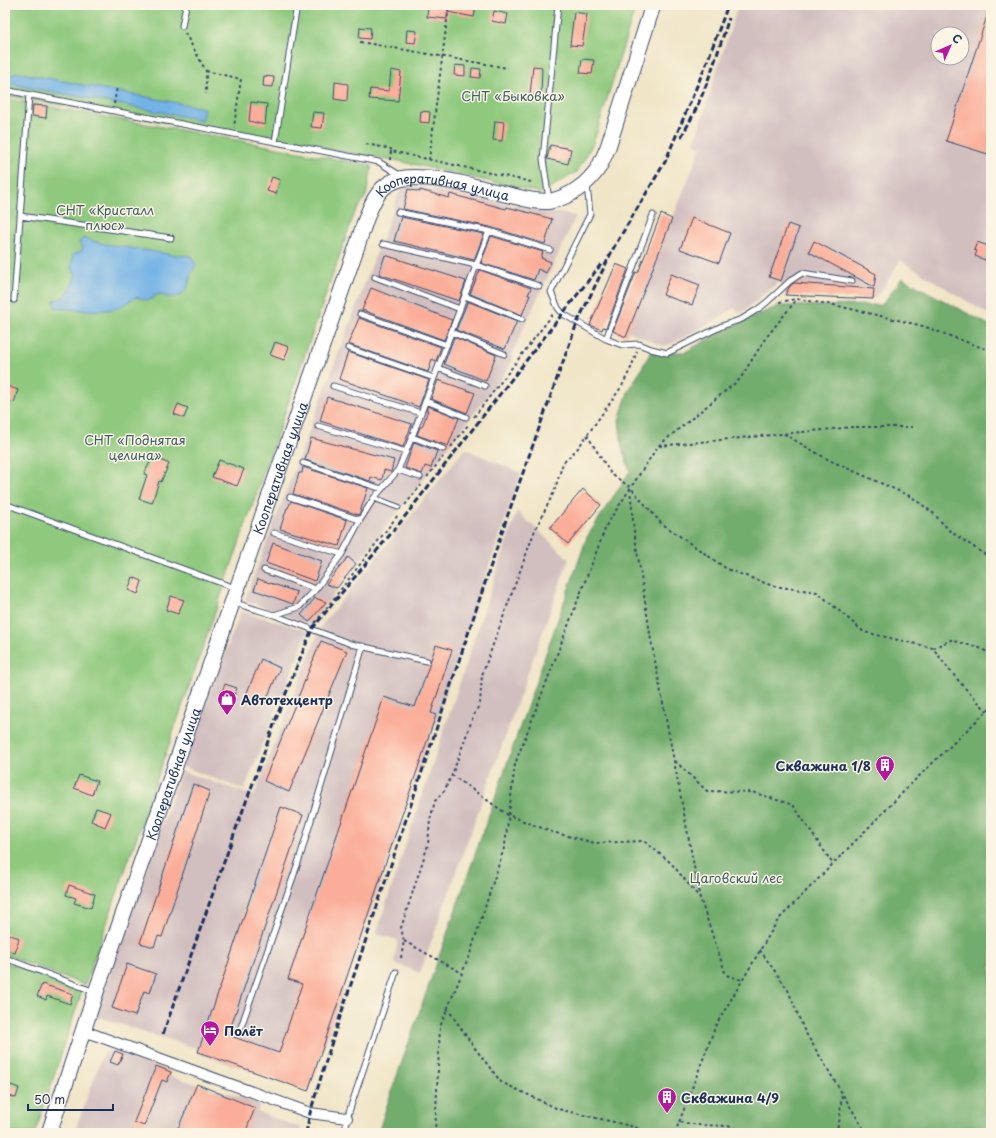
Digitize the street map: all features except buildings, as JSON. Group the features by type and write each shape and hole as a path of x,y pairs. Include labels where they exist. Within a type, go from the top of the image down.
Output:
{"main road":[{"name":"Кооперативная улица","path":"49,1133 96,992 234,595 371,208 377,196 387,185 404,178 443,179 530,200 549,201 568,196 587,182 598,167 608,147 653,5"}],"street":[{"path":"84,1031 310,1113 347,1118"}],"lane":[{"path":"182,26 186,5"},
{"path":"275,142 297,5"},
{"path":"549,201 543,159 558,5"},
{"path":"5,90 379,162 404,178"},
{"path":"14,300 29,95"},
{"path":"587,182 590,214 551,292 558,308 563,314 606,339 622,345 639,344 667,353 722,326 742,318 766,303 790,281 802,273 852,281"},
{"path":"398,212 489,231 550,250"},
{"path":"606,339 653,215"},
{"path":"20,216 171,238"},
{"path":"274,615 299,608 316,589 342,554 360,520 374,498 398,470 426,401 489,231"},
{"path":"383,244 476,265 539,286"},
{"path":"374,277 460,309"},
{"path":"465,296 522,319"},
{"path":"360,314 447,345"},
{"path":"451,332 504,354"},
{"path":"348,348 434,378"},
{"path":"438,368 485,386"},
{"path":"333,386 421,413"},
{"path":"426,401 466,417"},
{"path":"318,426 406,452"},
{"path":"412,437 443,449"},
{"path":"303,463 382,489"},
{"path":"398,470 420,477"},
{"path":"290,497 360,520"},
{"path":"374,498 398,507"},
{"path":"5,504 234,595 274,615 350,644 427,661"},
{"path":"274,533 342,554"},
{"path":"264,570 316,589"},
{"path":"241,1027 300,857 363,646"},
{"path":"5,958 96,992"},
{"path":"346,1133 347,1118 396,972"}],"path":[{"path":"429,160 449,5"},
{"path":"182,26 206,71 206,94"},
{"path":"360,42 508,68"},
{"path":"206,71 241,79 233,134"},
{"path":"114,105 117,87"},
{"path":"366,144 392,149 389,164"},
{"path":"391,152 531,182"},
{"path":"766,303 797,299 834,305 923,326 991,350"},
{"path":"435,1133 440,1027 471,952 505,845 515,764 607,524 658,446 740,379 765,340 797,299"},
{"path":"427,478 558,308"},
{"path":"401,958 404,941 401,928 428,845 430,820 435,801 444,791 452,775 473,717 480,703 482,675 535,530 558,483 563,463 578,448 622,386 631,368 639,344"},
{"path":"658,446 853,427 913,427"},
{"path":"783,434 829,460 912,497 932,513 950,531 991,558"},
{"path":"587,435 611,474 630,487 661,523 727,569 773,586 817,592 864,632 933,648 951,640 983,648 991,656"},
{"path":"310,628 422,484"},
{"path":"630,487 634,531 651,640 700,898 726,975 742,980"},
{"path":"933,648 945,666 987,711"},
{"path":"676,1133 716,1025 778,920 915,780 991,707"},
{"path":"674,760 707,791 752,792 793,805 833,864"},
{"path":"452,775 508,815 552,832 595,843 644,841 671,863 700,898"},
{"path":"404,941 462,973"},
{"path":"760,950 788,990 804,1030 866,1133"},
{"path":"447,1008 501,1082 558,1109 635,1127 647,1133"},
{"path":"834,1133 839,1124 842,1092"},
{"path":"680,1122 699,1125 728,1126 750,1133"}],"shaded area":[{"path":"738,5 991,5 991,316 900,260 884,287 873,299 792,295 788,297 780,281 741,313 734,308 716,320 671,344 663,346 628,331 701,147 694,143"},
{"path":"410,185 576,216 514,349 509,368 310,625 245,600 400,191"},
{"path":"465,449 521,473 309,1091 197,1053 198,1049 95,1016 181,771 254,796 321,626"},
{"path":"517,511 569,559 420,973 394,963 398,940 376,934"},
{"path":"241,611 308,631 244,790 182,766"},
{"path":"117,1050 130,1053 130,1057 171,1072 170,1076 259,1103 258,1112 301,1128 300,1133 74,1133 104,1052"}],"green space":[{"name":"СНТ «Быковка»","path":"5,5 636,5 594,141 578,171 542,193 394,160 5,96"},
{"name":"СНТ «Поднятая целина»","path":"5,99 231,139 372,166 366,196 354,214 85,985 5,955"},
{"name":"Цаговский лес","path":"902,278 991,326 991,1133 378,1133 587,537 630,471 622,448 619,420 628,392 651,352 685,352 730,327 778,306 882,305"},
{"path":"5,962 82,991 35,1133 5,1133"}],"water":[{"path":"15,72 204,108 202,120 5,83 5,73 14,75"},
{"path":"84,238 100,243 175,255 191,256 196,265 191,273 188,287 180,296 166,297 161,294 155,295 153,299 149,300 136,297 120,307 103,310 56,308 54,301 64,297 67,294 76,275 71,268 73,254 80,252 83,248 79,242"}],"railway":[{"path":"306,1133 310,1113 334,1035 507,517 577,323 614,247 665,162 707,62 728,5"},
{"path":"681,137 696,109 714,64 729,18"},
{"path":"163,1034 280,708 312,629 399,524 602,263"}],"place":[{"name":"Автотехцентр","path":"227,716"},
{"name":"Скважина 1/8","path":"885,782"},
{"name":"Полёт","path":"210,1047"},
{"name":"Скважина 4/9","path":"667,1114"}],"park label":[{"name":"СНТ «Кристалл плюс»","path":"105,216"}]}
